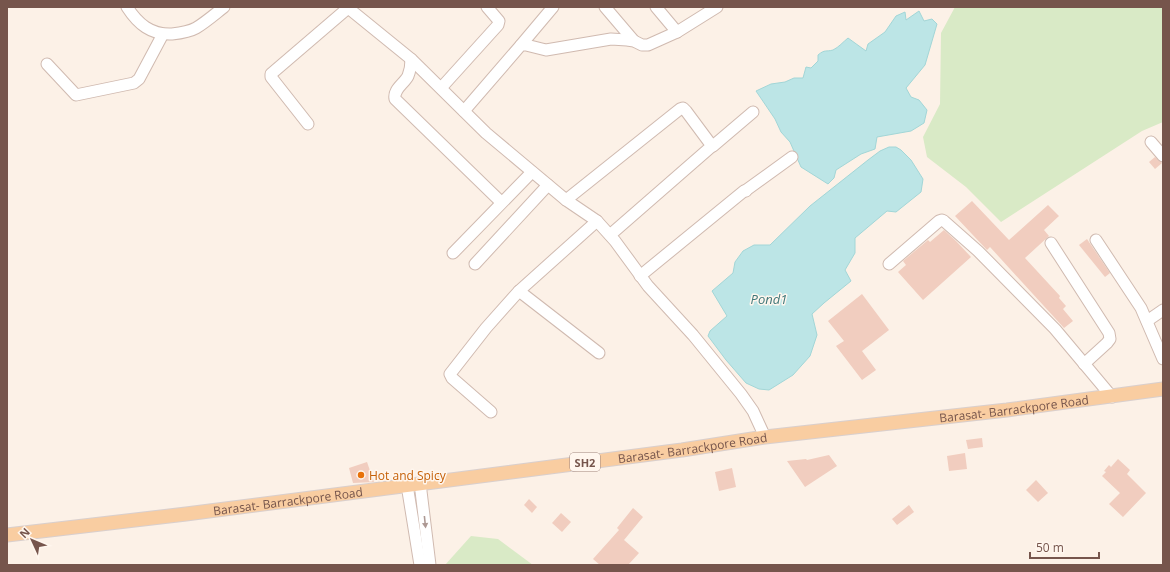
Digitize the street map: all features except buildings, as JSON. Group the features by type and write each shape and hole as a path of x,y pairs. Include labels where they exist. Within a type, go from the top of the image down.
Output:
{"main road":[{"name":"Barasat- Barrackpore Road","path":"7,535 186,514 682,450 765,437 1000,411 1163,389"}],"street":[{"path":"127,7 139,23 145,27 164,34 188,32 197,28 224,7"},
{"path":"441,88 498,25 499,21 487,7"},
{"path":"464,111 553,7"},
{"path":"656,7 676,32"},
{"path":"308,124 271,78 271,74 348,8 411,59 486,133 566,200 597,221 610,235 640,276 693,335 741,394 753,411 765,437"},
{"path":"607,8 634,41"},
{"path":"521,45 546,50 602,40 627,40 634,41 642,45 648,45 676,32 709,9"},
{"path":"47,64 76,95 134,83 139,78 164,34"},
{"path":"411,59 410,70 406,78 395,91 395,99 501,202"},
{"path":"566,200 680,108 686,110 712,146"},
{"path":"610,235 753,112"},
{"path":"1151,142 1163,156"},
{"path":"640,276 745,191 792,157"},
{"path":"454,253 501,202 532,172"},
{"path":"475,264 548,185"},
{"path":"889,264 939,221 943,220 978,251 1055,329 1112,397"},
{"path":"491,412 452,378 450,374 486,328 518,291 597,221"},
{"path":"1096,240 1141,308 1163,359"},
{"path":"1051,243 1110,333 1110,338 1107,343 1084,364"},
{"path":"518,291 599,353"},
{"path":"1147,322 1163,310"},
{"path":"414,484 420,565"},
{"path":"414,484 430,565"}],"green space":[{"path":"955,7 1163,7 1163,122 1142,131 1001,222 966,187 927,157 923,137 940,104 941,33"},
{"path":"471,536 498,539 533,565 445,565"}],"water":[{"path":"919,11 924,21 932,19 937,24 925,65 906,88 911,97 919,100 927,110 924,123 911,131 877,137 875,149 861,154 836,170 834,178 828,184 801,167 790,142 781,132 775,119 756,91 771,84 785,82 794,78 803,78 806,67 811,68 818,61 818,55 820,53 835,49 848,38 866,51 868,44 885,32 896,16 905,12 906,20"},
{"name":"Pond1","path":"889,147 896,147 911,160 923,179 921,192 896,212 887,211 855,238 855,253 845,270 851,281 812,314 817,335 810,356 793,375 769,390 759,389 746,383 708,336 710,331 727,316 712,291 733,273 735,262 743,251 754,245 770,245 810,206 880,151"}],"place":[{"name":"Hot and Spicy","path":"361,475"}]}
